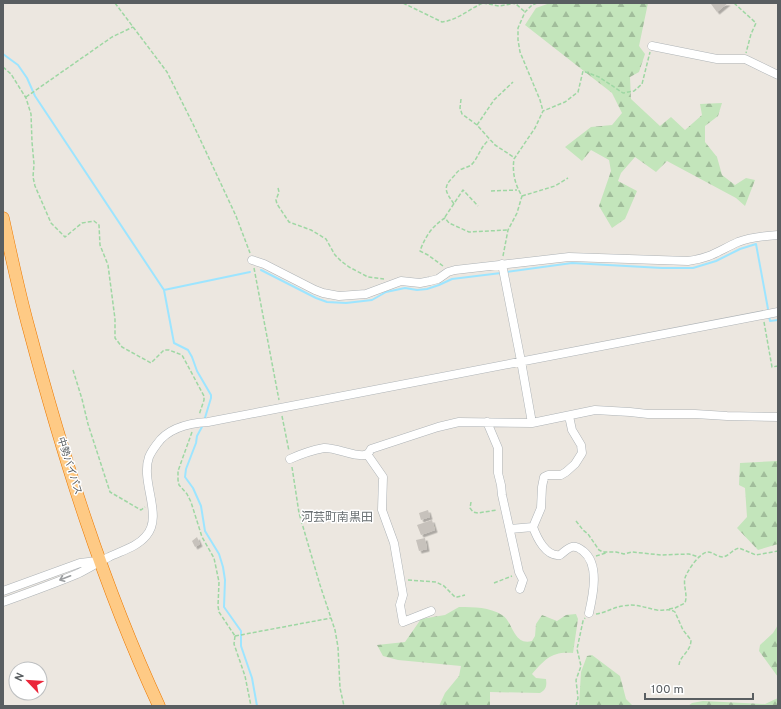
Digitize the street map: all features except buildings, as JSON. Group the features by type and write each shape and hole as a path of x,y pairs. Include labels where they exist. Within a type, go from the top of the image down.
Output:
{"highway":[{"name":"中勢バイパス","path":"3,218 28,328 66,456 117,608 159,706"}],"street":[{"path":"652,46 718,59 745,58 778,75"},
{"path":"252,260 264,264 319,291 339,296 366,294 401,281 420,283 430,281 438,279 448,272 569,257 688,261 709,257 738,242 751,238 778,235"},
{"path":"503,266 532,423"},
{"path":"3,602 77,574 135,544 146,536 152,524 153,517 147,478 149,457 160,440 166,434 196,423 208,422 778,312"},
{"path":"290,459 324,448 338,449 359,455 367,454 371,449 459,422 532,423 595,410 648,414 778,417"},
{"path":"533,527 541,508 544,478 548,475 566,472 575,464 582,453 581,445 572,430 570,416"},
{"path":"487,422 498,448 498,473 512,545 519,572 523,580 520,589"},
{"path":"367,454 383,477 382,510 393,536 403,595 400,605 403,622 431,611"},
{"path":"510,529 533,527"},
{"path":"533,527 543,546 553,555 560,555 568,548 573,547 581,549 590,558 593,566 594,581 590,613"},
{"path":"3,591 80,563 100,561"}],"path":[{"path":"115,3 167,72 236,216 252,260 281,407 299,513 331,618 338,647 340,688 344,706"},
{"path":"403,3 442,22 449,21 465,14 483,3 499,6 511,3 516,4 525,12"},
{"path":"522,196 518,190 513,164 515,158 535,128 543,111 540,100 520,52 518,28 525,12 532,5 537,3"},
{"path":"734,3 756,23 747,45 745,58"},
{"path":"26,98 112,37 133,27"},
{"path":"543,111 565,102 578,92 583,71 599,77 623,93 634,91 642,84 652,46"},
{"path":"3,67 11,74 26,98 31,114 34,164 33,177 46,214 51,223 65,237 82,223 94,221 99,226 100,244 108,265 115,319 115,338 118,343 125,349 151,363 164,350 169,350 182,355 204,396 204,400 178,471 178,480 179,485 192,502 202,537 214,558 219,582 219,612 235,636 234,644 245,676 251,706"},
{"path":"477,125 494,100 513,82"},
{"path":"461,99 460,108 462,114 477,125 489,140 515,158"},
{"path":"454,204 447,194 447,183 460,170 470,166 484,144 489,140"},
{"path":"522,196 555,186 568,178"},
{"path":"278,188 279,192 276,200 277,204 289,222 311,230 326,239 335,255 349,267 368,277 386,279"},
{"path":"448,272 440,263 420,251 428,232 445,218 462,190 478,206"},
{"path":"491,191 518,190"},
{"path":"503,266 508,230 517,213 522,196"},
{"path":"445,218 450,223 469,232 508,230"},
{"path":"763,314 772,367 778,366"},
{"path":"73,370 88,424 110,492 141,510 145,507"},
{"path":"471,502 471,510 478,513 505,508"},
{"path":"576,521 588,534 599,550 606,553"},
{"path":"576,706 578,698 576,680 580,666 577,649 583,621 590,613 599,614 622,606 634,604 655,609 675,608 685,603 685,578 699,557 708,552 724,557 739,548 756,555 778,550"},
{"path":"590,558 606,553 616,552 624,554 632,552 660,555 689,554 699,557"},
{"path":"494,583 519,572"},
{"path":"400,581 415,580 436,582 446,588 455,597 465,595"},
{"path":"669,609 675,612 683,630 691,640 690,647 678,663 679,666"},
{"path":"235,636 331,618"}],"green space":[{"path":"550,3 648,3 639,46 645,54 639,72 630,77 631,99 660,126 671,117 685,130 702,115 700,104 722,103 718,116 705,126 705,142 717,157 722,175 735,185 746,178 755,180 745,206 736,198 667,161 656,172 635,157 621,173 618,181 637,191 625,219 612,228 599,206 611,171 609,160 591,150 582,161 565,147 591,127 612,125 622,113 612,93 525,25 536,8"},
{"path":"778,461 778,544 758,550 737,528 747,517 745,488 739,485 740,463"},
{"path":"459,607 482,608 497,612 506,618 517,637 526,642 532,641 535,636 536,624 542,615 557,621 566,615 576,614 578,619 573,653 560,653 550,657 545,660 532,674 536,678 546,679 546,688 540,693 490,692 490,706 439,706 445,693 459,676 461,666 398,660 383,656 377,645 405,642 421,619 445,615"},
{"path":"778,625 778,677 759,651 760,645 773,633"},
{"path":"592,655 620,676 626,699 633,706 579,706 581,672 587,656"},
{"path":"778,698 778,706 688,706 692,703 703,701 765,704"}],"waterway":[{"path":"3,54 18,65 27,78 35,96 164,290 174,343 188,350 197,371 211,395 204,421"},
{"path":"506,272 572,263 662,268 693,268 716,261 740,249 756,244 768,309"},
{"path":"261,270 316,298 327,302 346,303 372,300 386,292 405,288 417,290 427,289 452,279 501,273"},
{"path":"164,290 250,272"},
{"path":"769,316 770,321 778,320"},
{"path":"203,425 197,436 196,443 186,469 185,477 193,488 201,506 205,531 219,554 225,580 224,607 241,631 241,646 252,678 257,706"}],"district":[{"name":"河芸町南黒田","path":"337,518"}]}
